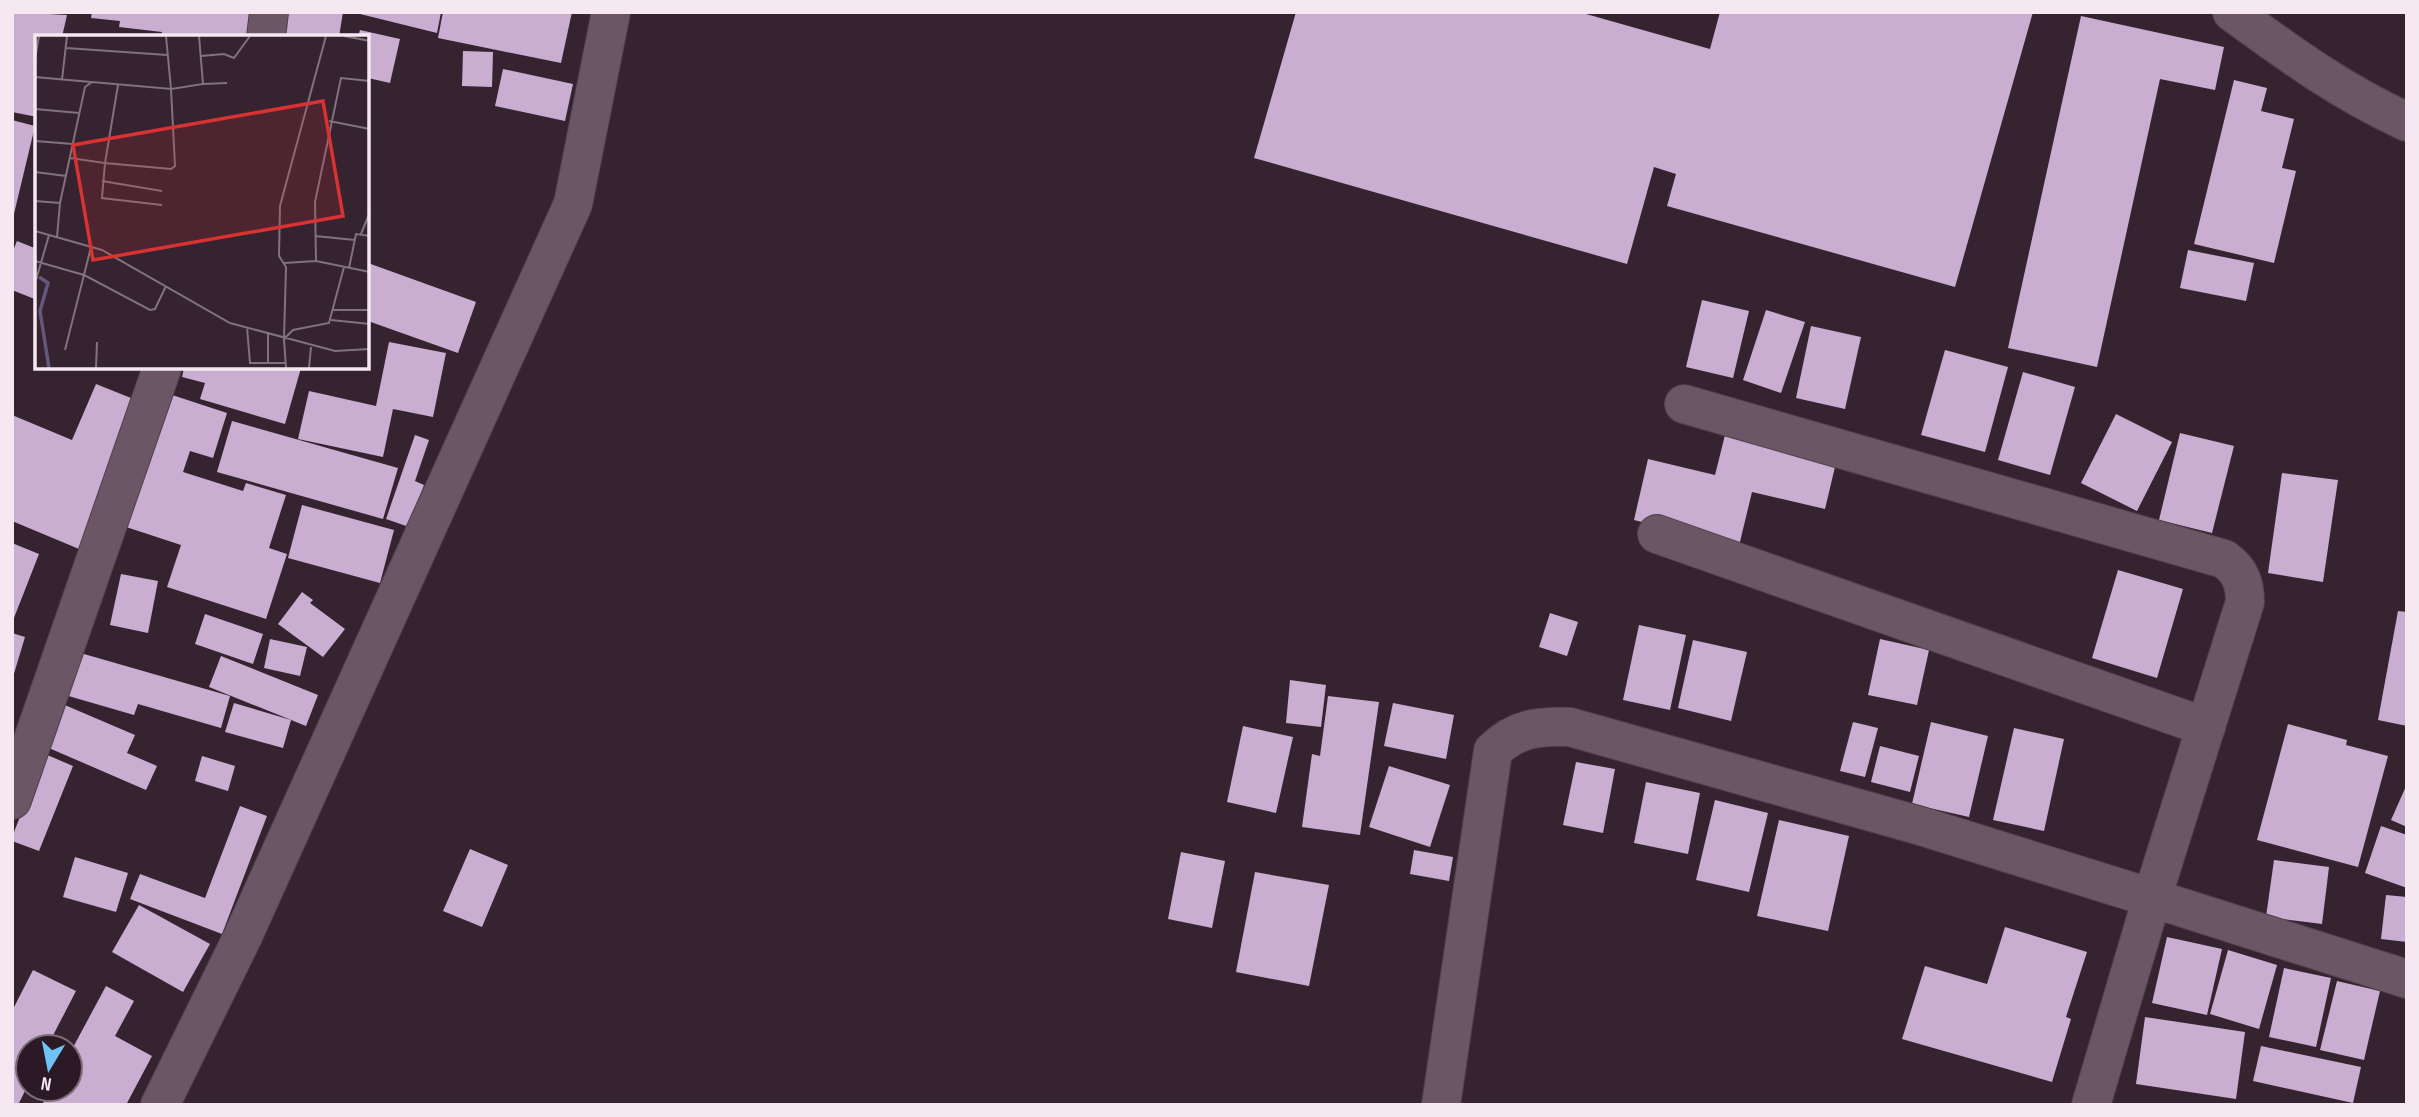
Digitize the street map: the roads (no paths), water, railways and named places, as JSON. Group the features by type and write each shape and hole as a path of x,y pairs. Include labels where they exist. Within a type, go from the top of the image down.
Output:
{"street":[{"path":"266,35 270,12"},
{"path":"160,1105 243,936 573,204 611,12"},
{"path":"2232,12 2324,80 2356,99 2407,122"},
{"path":"12,800 162,369"},
{"path":"1684,404 2224,559 2235,567 2240,576 2245,602 2152,898 2091,1105"},
{"path":"1657,534 2206,727"},
{"path":"1441,1105 1493,751 1507,737 1535,726 1570,727 1921,826 2407,979"}]}
